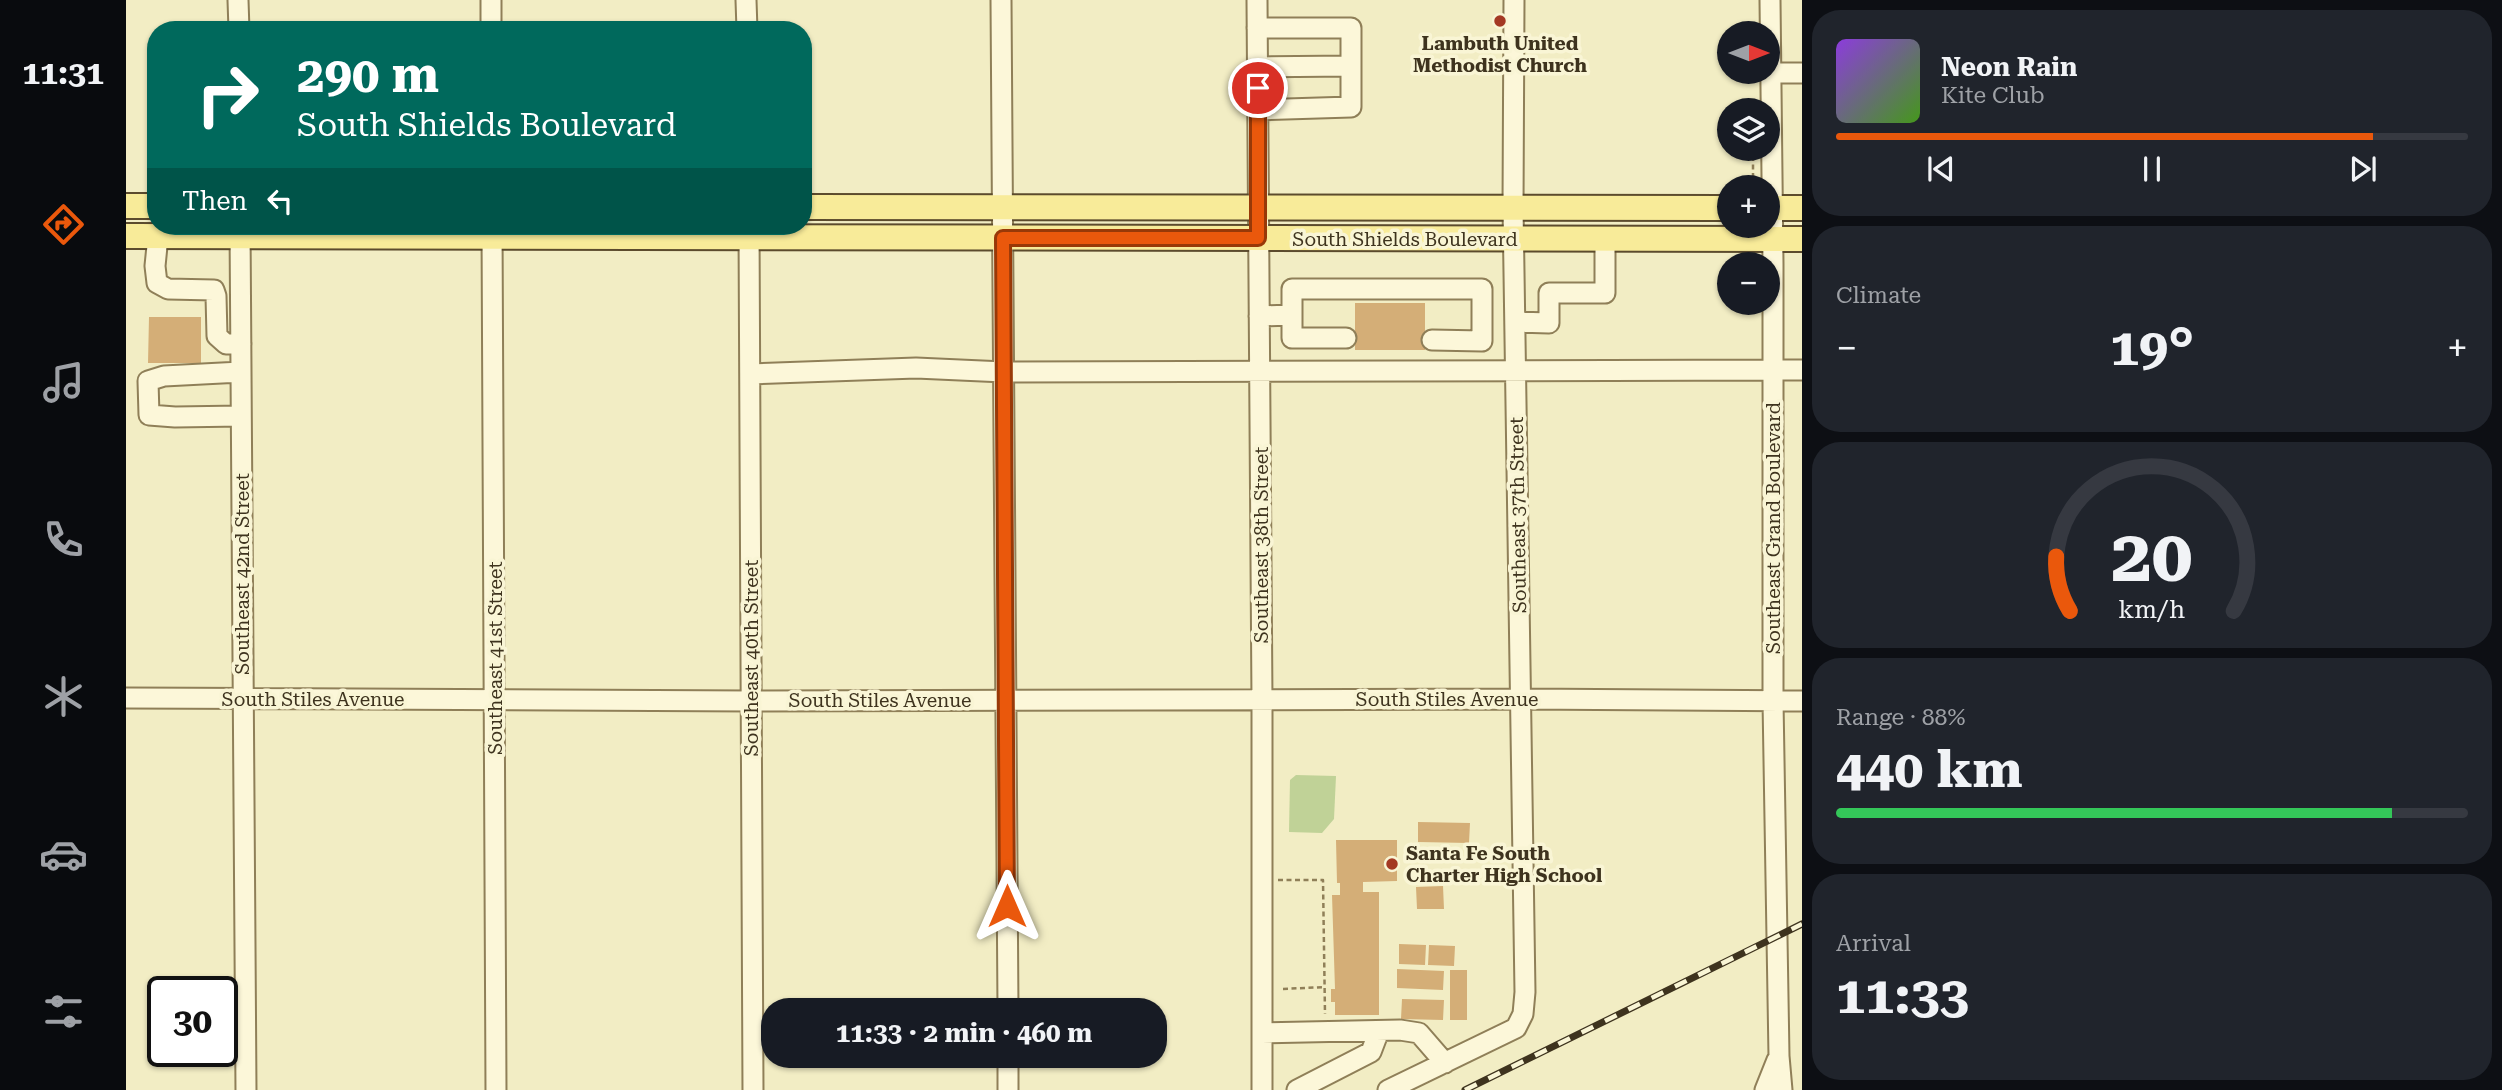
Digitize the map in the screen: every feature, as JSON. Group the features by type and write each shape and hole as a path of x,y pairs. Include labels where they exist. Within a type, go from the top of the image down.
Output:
{"main road":[{"path":"126,206 147,206"},
{"name":"South Shields Boulevard","path":"812,207 1717,208"},
{"path":"1780,208 1802,208"},
{"name":"South Shields Boulevard","path":"812,233 1003,238 1802,239"},
{"name":"South Shields Boulevard","path":"126,236 174,235"}],"street":[{"path":"238,0 239,21"},
{"path":"491,0 491,21"},
{"path":"746,0 747,21"},
{"path":"1001,0 1008,998"},
{"name":"Southeast 38th Street","path":"1257,0 1262,1090"},
{"name":"Southeast 37th Street","path":"1443,1064 1516,1028 1523,1014 1525,992 1513,207 1514,0"},
{"name":"Southeast Grand Boulevard","path":"1770,0 1770,21"},
{"path":"1257,28 1351,28 1351,107 1258,110"},
{"path":"1258,67 1351,66"},
{"path":"1780,73 1802,73"},
{"name":"Southeast Grand Boulevard","path":"1770,175 1771,84"},
{"name":"Southeast 42nd Street","path":"240,235 246,1090"},
{"name":"Southeast 41st Street","path":"492,235 496,1090"},
{"name":"Southeast 40th Street","path":"749,235 753,1090"},
{"path":"158,236 155,266 158,284 167,289 214,290 217,336 226,344 241,344"},
{"path":"1482,312 1549,323 1549,293 1605,293 1605,238"},
{"name":"Southeast Grand Boulevard","path":"1773,239 1773,701 1779,1056 1783,1090"},
{"path":"1346,338 1292,338 1292,289 1482,289 1482,341 1432,340"},
{"path":"1259,316 1292,315"},
{"path":"750,374 916,369 1004,372 1802,370"},
{"path":"241,372 164,376 148,381 149,415 241,416"},
{"name":"South Stiles Avenue","path":"126,698 1802,701"},
{"path":"1297,1090 1371,1052 1379,1031"},
{"path":"1262,1033 1419,1033 1443,1064 1388,1090"},
{"name":"Southeast Grand Boulevard","path":"1765,1090 1779,1056"},
{"path":"1008,1068 1008,1090"}],"path":[{"path":"1275,880 1323,880 1326,1024"},
{"path":"1283,989 1325,987"}],"green space":[{"path":"1296,775 1336,776 1334,819 1322,833 1289,832 1290,780"}],"building":[{"path":"1355,303 1425,303 1425,350 1355,350"},
{"path":"149,317 201,317 201,363 148,363"},
{"path":"1418,822 1470,823 1469,843 1418,842"},
{"name":"Santa Fe South Charter High School","path":"1336,840 1397,840 1397,881 1363,882 1363,892 1379,892 1379,1015 1335,1015 1335,1002 1331,1002 1331,989 1335,989 1332,895 1340,895 1340,883 1337,883"},
{"path":"1443,886 1444,909 1417,909 1416,887"},
{"path":"1399,944 1426,945 1425,965 1399,964"},
{"path":"1429,945 1455,946 1454,966 1428,965"},
{"path":"1397,969 1444,971 1443,990 1397,988"},
{"path":"1450,970 1467,970 1467,1020 1450,1020"},
{"path":"1402,999 1444,1000 1443,1020 1401,1019"}],"railway":[{"path":"1465,1090 1802,924"}],"place":[{"name":"Lambuth United Methodist Church","path":"1500,21"},
{"name":"Santa Fe South Charter High School","path":"1392,864"}],"route":[{"path":"1007,906 1003,238 1258,238 1258,88"}]}
